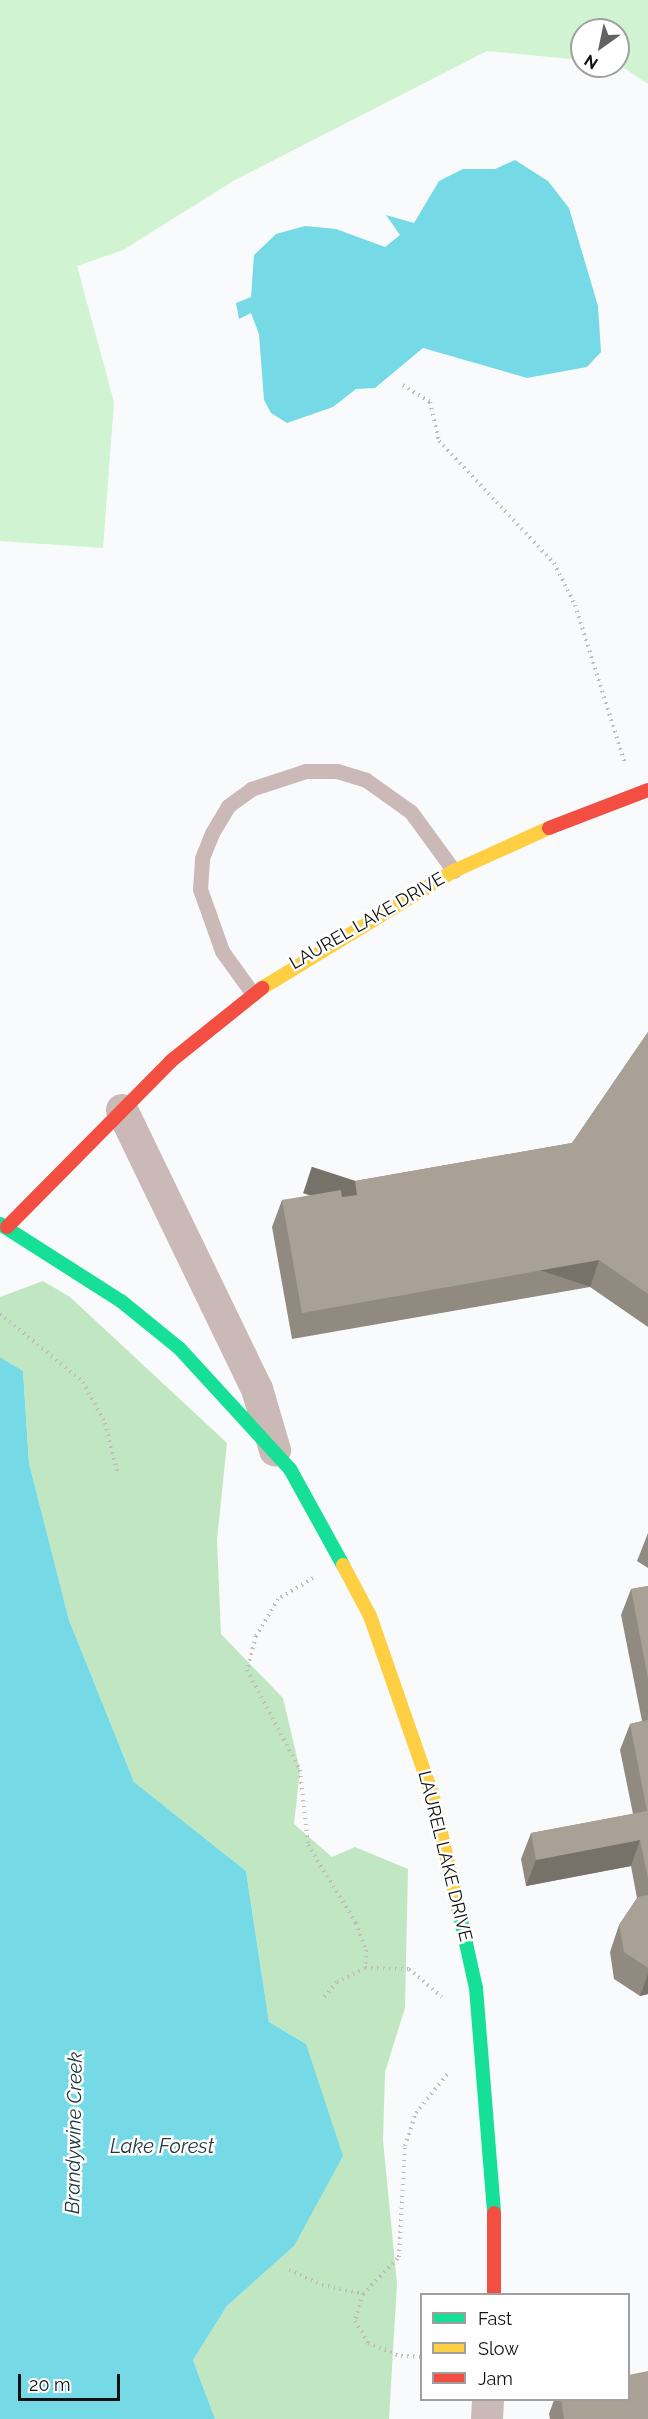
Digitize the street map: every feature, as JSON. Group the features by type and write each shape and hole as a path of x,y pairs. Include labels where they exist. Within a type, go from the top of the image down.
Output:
{"street":[{"name":"LAUREL LAKE DRIVE","path":"494,2293 495,2181 483,2046 458,1898 433,1797 389,1666 342,1560 275,1450 180,1349 121,1301 4,1225 122,1110 253,994 293,964 454,871 578,814 648,790"},
{"name":"LAUREL LAKE DRIVE","path":"122,1110 257,1389 275,1450"},
{"path":"487,2419 488,2401"}],"lane":[{"path":"253,994 222,951 200,889 202,858 212,832 228,806 251,789 306,771 337,771 366,780 411,812 454,871"}],"path":[{"path":"403,385 430,402 439,441 554,563 575,605 628,773"},
{"path":"0,1314 83,1382 105,1423 118,1475"},
{"path":"342,1560 278,1599 256,1636 247,1671 300,1770 308,1845 356,1923 366,1950 364,1968"},
{"path":"324,1998 338,1982 364,1968 385,1964 409,1969 433,1986 446,2004"},
{"path":"420,2358 401,2356 368,2343 355,2321 363,2294 399,2257 405,2146 416,2113 442,2077 483,2046"},
{"path":"289,2270 322,2285 363,2294"}],"green space":[{"path":"0,0 648,0 648,84 630,72 630,18 570,18 570,59 487,51 235,180 123,250 77,266 114,402 103,548 0,541"},
{"path":"43,1281 70,1297 227,1443 217,1540 221,1634 283,1698 300,1770 294,1824 332,1857 355,1847 408,1869 405,2008 385,2072 383,2140 397,2284 389,2419 215,2419 193,2360 227,2306 294,2246 306,2044 269,2022 246,1871 134,1782 69,1620 29,1463 23,1371 0,1357 0,1297"}],"water":[{"path":"515,160 548,181 569,208 598,306 601,352 587,367 527,378 423,348 375,388 356,389 333,407 287,423 271,413 264,400 259,334 251,313 239,319 236,303 251,297 254,255 276,234 305,226 336,229 385,247 400,235 386,215 414,223 439,181 463,169 495,169"},
{"name":"Lake Forest","path":"0,1357 23,1371 29,1463 69,1620 134,1782 246,1871 269,2022 306,2044 343,2156 294,2246 227,2306 193,2360 215,2419 0,2419"}],"building":[{"path":"648,1032 648,1294 599,1260 302,1313 282,1200 341,1190 342,1197 357,1195 355,1181 572,1143"},
{"path":"648,1586 648,1679 631,1589"},
{"path":"648,1720 648,1878 640,1840 536,1860 531,1833 647,1811 630,1724"},
{"path":"648,1895 648,1968 624,1952 619,1925 638,1897"},
{"path":"648,2371 648,2419 564,2419 561,2401 630,2401 630,2375"}],"traffic: fast":[{"path":"0,1224 121,1301 180,1349 290,1469 343,1565"},
{"path":"458,1907 476,1988 494,2213"}],"traffic: slow":[{"path":"262,988 454,871 549,828"},
{"path":"343,1565 370,1616 433,1797 458,1907"}],"traffic: jam":[{"path":"549,828 648,790"},
{"path":"7,1227 171,1061 262,988"},
{"path":"494,2213 494,2293"}],"water label":[{"name":"Brandywine Creek","path":"74,2133"}]}
